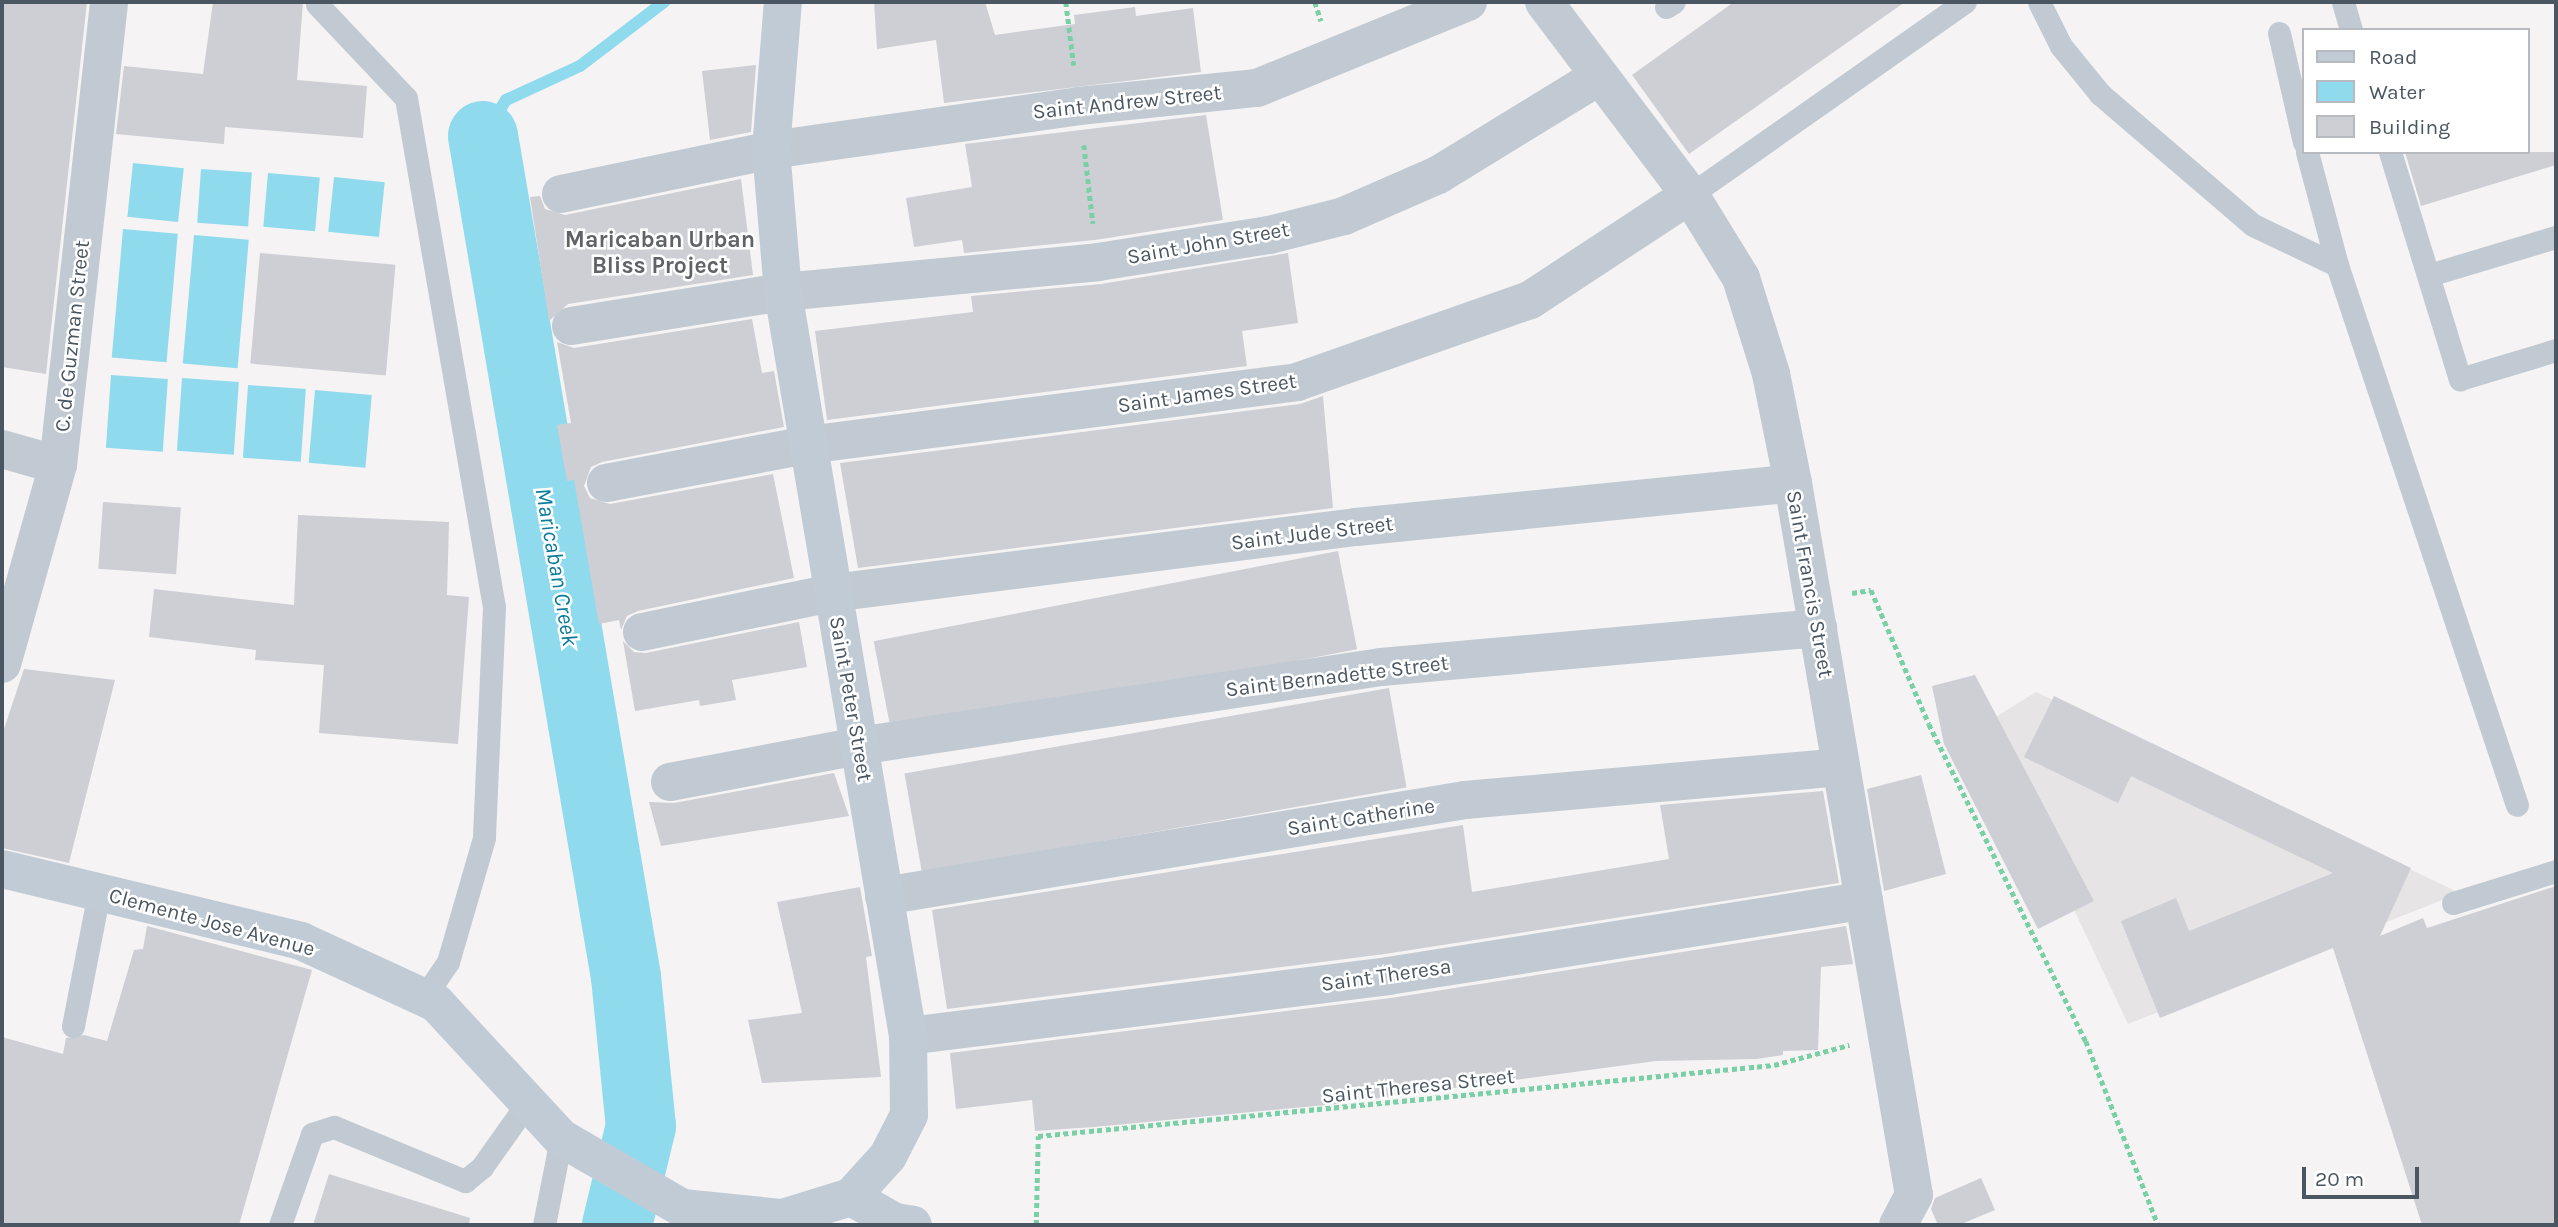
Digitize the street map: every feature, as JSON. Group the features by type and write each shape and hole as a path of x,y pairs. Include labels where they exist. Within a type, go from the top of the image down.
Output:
{"street":[{"name":"C. de Guzman Street","path":"2,664 58,465 109,2"},
{"name":"Saint Peter Street","path":"783,2 771,150 783,292 908,1036 909,1115 888,1156 851,1197"},
{"name":"Saint Andrew Street","path":"561,194 771,150 1079,106 1257,88 1468,2"},
{"name":"Saint Francis Street","path":"1544,2 1598,77 1690,195 1741,278 1771,374 1793,483 1914,1195 1898,1225"},
{"name":"Saint John Street","path":"571,326 783,292 1098,262 1269,235 1345,216 1438,175 1598,77"},
{"name":"Saint James Street","path":"606,483 807,445 1297,382 1530,300 1690,195"},
{"path":"2,449 58,465"},
{"name":"Saint Jude Street","path":"642,632 832,593 1356,527 1793,483"},
{"name":"Saint Bernadette Street","path":"670,782 858,746 1381,667 1815,613"},
{"name":"Saint Catherine","path":"884,896 1465,800 1841,767"},
{"name":"Clemente Jose Avenue","path":"2,869 301,941 436,1003 569,1143 677,1212"},
{"name":"Saint Theresa","path":"908,1036 1388,976 1864,901"},
{"path":"677,1212 783,1218 851,1197 895,1222 913,1225"}],"lane":[{"path":"1690,195 1965,2"},
{"path":"2039,2 2062,46 2100,94 2253,225 2337,265"},
{"path":"2343,2 2350,28"},
{"path":"317,4 406,98 494,607 484,838 448,962 424,997"},
{"path":"2279,33 2302,133"},
{"path":"2308,154 2337,265 2517,805"},
{"path":"2391,154 2460,379 2556,351"},
{"path":"2429,275 2556,237"},
{"path":"2453,903 2556,871"},
{"path":"73,1026 99,892"},
{"path":"280,1225 312,1134 334,1127 465,1181 482,1167 528,1102"},
{"path":"544,1225 569,1143"}],"path":[{"path":"1815,613 1871,590 1929,724 2086,1041 2158,1225"},
{"name":"Saint Theresa Street","path":"1036,1225 1038,1136 1774,1065 1887,1035"}],"shaded area":[{"path":"2036,692 2460,893 2128,1024 1986,723"}],"water":[{"path":"133,163 184,168 178,222 127,217"},
{"path":"201,169 252,173 248,226 197,223"},
{"path":"268,173 320,178 315,231 263,227"},
{"path":"334,177 385,182 379,237 328,232"},
{"path":"123,229 178,234 167,362 112,358"},
{"path":"194,235 249,240 238,368 183,364"},
{"path":"111,375 168,379 163,452 106,448"},
{"path":"182,378 239,382 234,455 177,451"},
{"path":"248,385 306,389 301,462 243,458"},
{"path":"315,390 372,395 365,468 309,463"}],"building":[{"path":"2,2 87,2 46,374 2,367"},
{"path":"213,2 303,2 297,80 367,86 363,138 225,127 224,144 116,134 124,66 203,74"},
{"path":"874,2 985,2 995,35 1075,24 1074,15 1135,7 1136,16 1193,8 1201,72 944,103 936,40 877,49"},
{"path":"1734,2 1905,2 1689,154 1632,75"},
{"path":"756,65 751,132 710,140 702,71"},
{"path":"1206,115 1223,220 1095,240 964,253 962,240 914,247 906,198 972,187 965,144"},
{"path":"2556,152 2556,165 2421,206 2406,154"},
{"path":"741,179 753,275 568,304 549,321 530,197 540,196 545,209 565,215"},
{"path":"260,253 395,265 386,375 250,364"},
{"path":"1288,253 1298,323 1242,331 1247,366 827,420 815,331 973,312 971,296 1101,284"},
{"path":"752,319 762,373 774,371 784,427 602,462 591,467 584,486 590,498 610,504 773,474 794,578 638,611 627,616 621,630 619,620 599,624 574,480 567,481 557,425 571,423 557,342 574,348"},
{"path":"1323,396 1333,508 858,568 840,463 1300,404"},
{"path":"103,502 181,507 176,574 98,569"},
{"path":"298,515 449,522 447,595 469,597 458,744 319,733 324,665 255,660 256,650 149,637 154,589 294,605"},
{"path":"1338,551 1357,649 893,739 874,641"},
{"path":"799,622 807,667 732,680 736,700 700,706 699,700 635,711 623,641 634,652 646,653"},
{"path":"24,669 115,680 69,863 2,848 2,735"},
{"path":"1975,675 2094,901 2038,929 1944,744 1932,686"},
{"path":"1389,688 1407,787 922,873 904,773"},
{"path":"2054,696 2411,868 2380,936 2423,918 2427,928 2556,886 2556,1225 2422,1225 2333,948 2160,1018 2121,921 2176,898 2189,931 2333,873 2131,776 2118,803 2024,757"},
{"path":"834,773 849,816 661,846 649,802 674,803"},
{"path":"1921,775 1946,874 1884,891 1867,789"},
{"path":"1823,791 1839,883 1385,954 947,1009 932,910 1463,825 1472,892 1669,859 1660,805"},
{"path":"860,887 872,956 866,957 881,1077 762,1083 748,1020 802,1013 777,902"},
{"path":"147,926 312,970 239,1225 2,1225 2,1037 63,1054 66,1038 84,1035 107,1041 134,950 143,949"},
{"path":"1846,926 1853,964 1821,967 1818,1050 1783,1051 1783,1055 1756,1059 1656,1061 1336,1104 1094,1127 1035,1131 1032,1100 956,1109 950,1053 1391,998"},
{"path":"329,1174 470,1218 469,1225 313,1225"},
{"path":"1981,1178 1995,1210 1959,1225 1938,1225 1931,1209 1935,1198"}],"waterway":[{"name":"Maricaban Creek","path":"483,136 506,100 580,66 664,2"},
{"name":"Maricaban Creek","path":"483,136 626,977 641,1126 617,1225"}],"district":[{"name":"Maricaban Urban Bliss Project","path":"660,253"}]}
